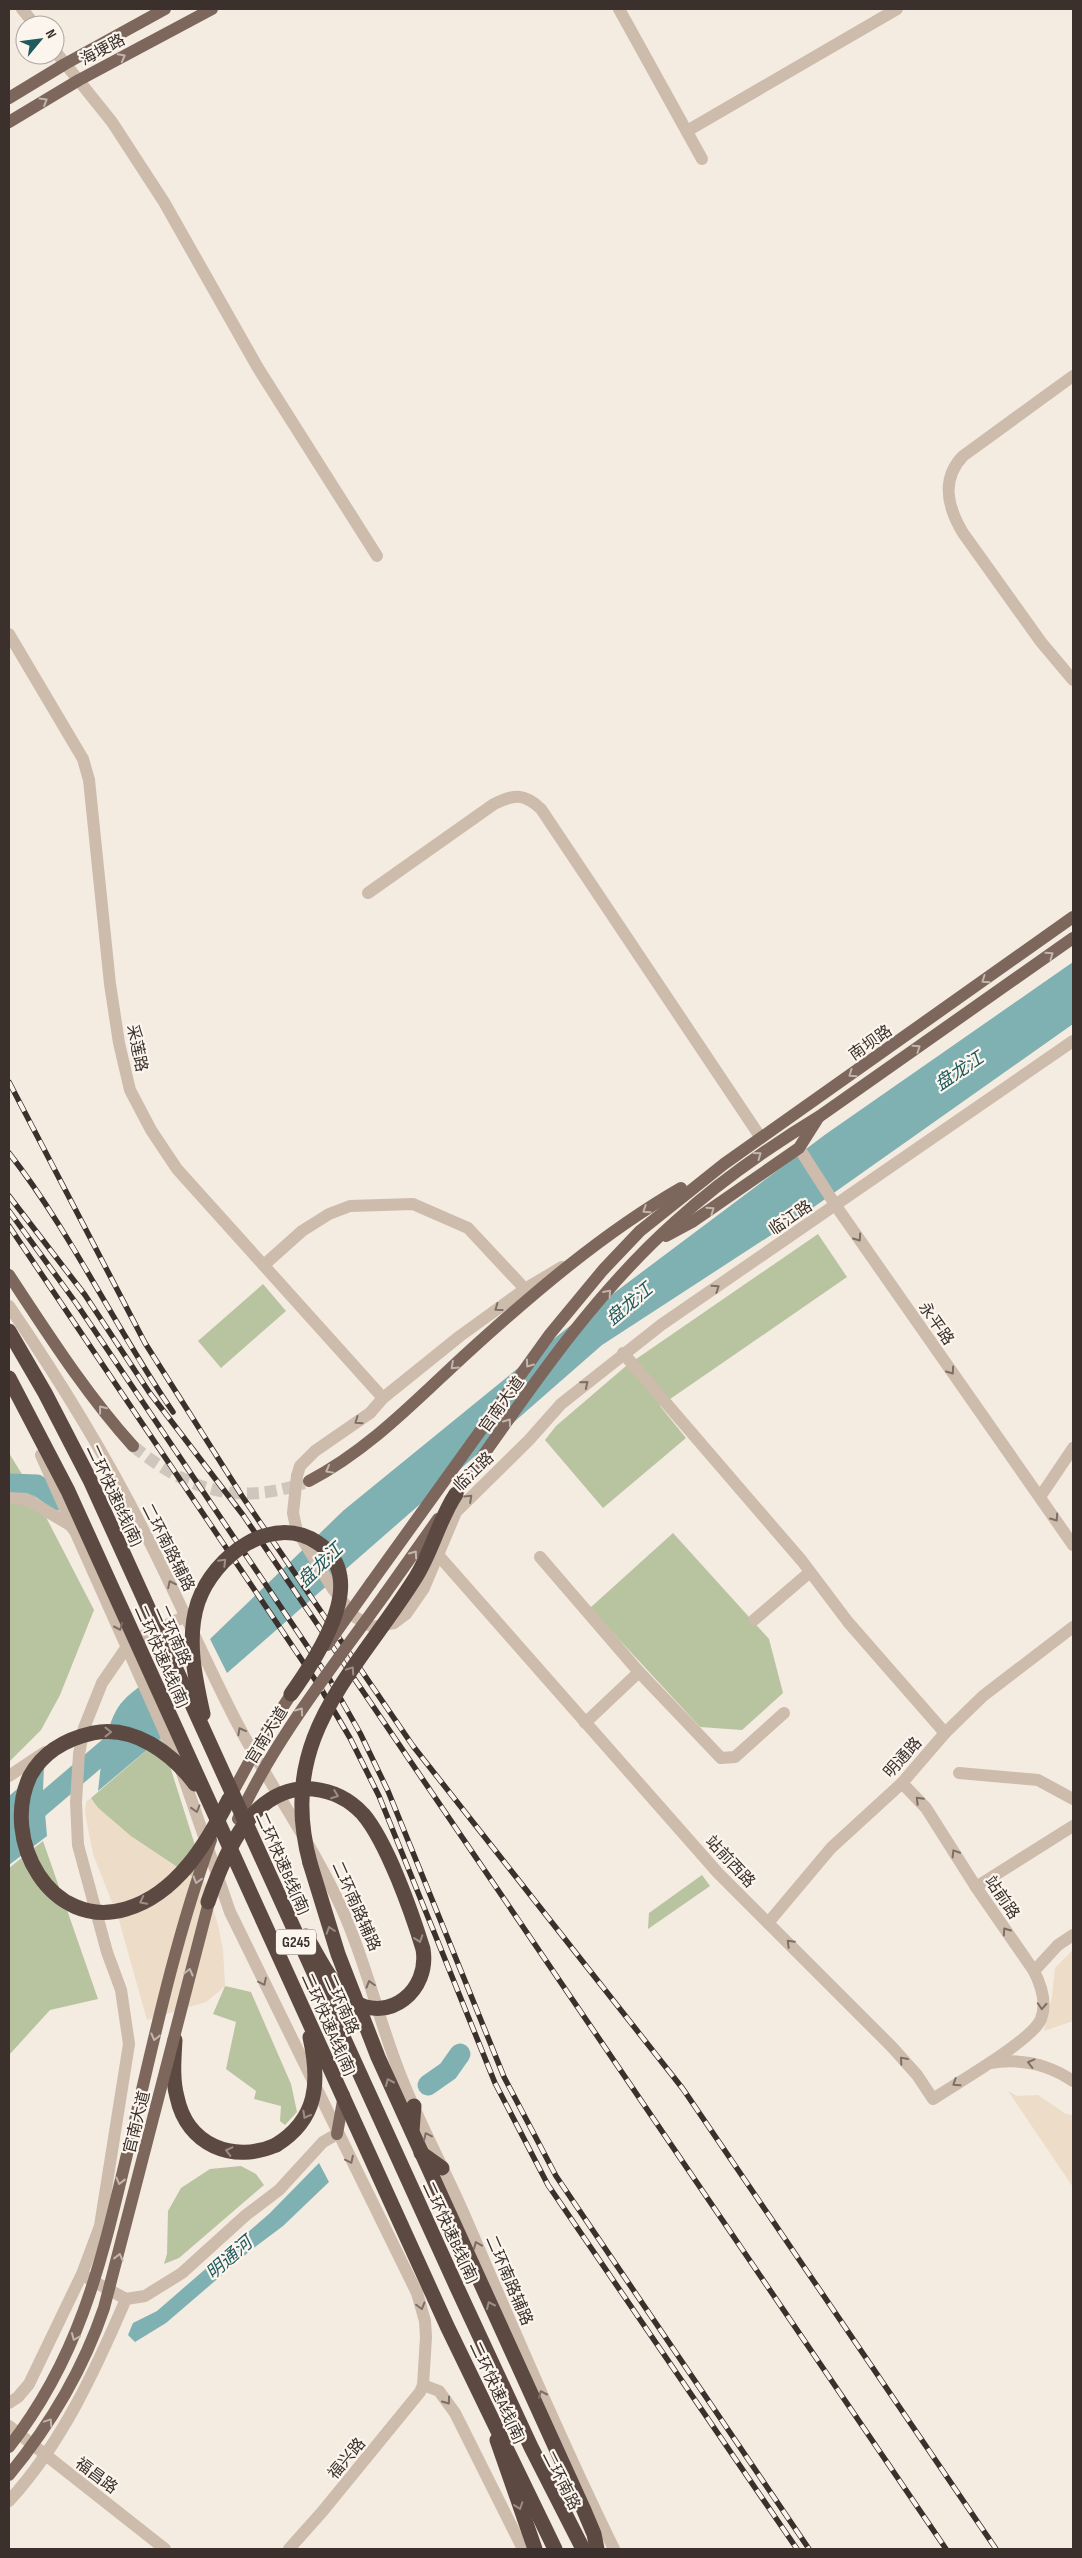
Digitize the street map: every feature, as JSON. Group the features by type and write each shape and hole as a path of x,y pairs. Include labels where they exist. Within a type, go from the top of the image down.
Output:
{"highway":[{"name":"二环快速B线(南)","path":"9,1331 45,1392 79,1457 230,1794 259,1852 516,2416 581,2549"},
{"name":"二环快速A线(南)","path":"9,1378 68,1491 479,2394 555,2549"},
{"path":"456,1494 444,1515 415,1579 323,1714 310,1746 304,1773 301,1819 308,1856 338,1954 378,2058 587,2516 597,2549"},
{"path":"219,1823 215,1816 211,1808 202,1794 174,1760 141,1739 109,1732 83,1735 69,1740 43,1758 26,1784 18,1815 22,1849 30,1865 41,1881 68,1904 90,1911 112,1912 141,1903 169,1885 208,1840 217,1824 220,1817 224,1809 230,1794 210,1740 197,1686 192,1655 195,1614 203,1590 226,1560 256,1539 285,1533 310,1538 323,1546 336,1562 341,1583 338,1607 314,1657 291,1694"},
{"path":"208,1902 230,1849 244,1825 257,1810 273,1799 298,1790 310,1789 334,1793 354,1806 371,1826 400,1887 420,1940 424,1957 423,1972 413,1991 393,2004 377,2008 364,2006 349,1998 337,1985 305,1936 259,1852"},
{"path":"184,1993 178,2019 175,2049 175,2083 180,2109 193,2130 211,2145 232,2153 255,2153 276,2145 293,2133 306,2116 314,2092 314,2065 310,2036 285,1968"},
{"path":"412,2133 414,2106"},
{"path":"421,2152 442,2168"},
{"path":"479,2394 535,2549"}],"main road":[{"name":"海埂路","path":"65,64 165,9"},
{"name":"海埂路","path":"9,122 79,80 212,9"},
{"name":"海埂路","path":"9,98 63,65"},
{"name":"南坝路","path":"685,1193 1073,918"},
{"name":"南坝路","path":"778,1141 820,1116 1073,938"},
{"path":"654,1243 692,1222 801,1150 820,1116"},
{"path":"309,1481 335,1468 360,1450 493,1330 584,1255 649,1208 758,1141"},
{"name":"官南大道","path":"9,2475 37,2439 66,2394 98,2326 120,2254 208,1902 234,1829 275,1749 305,1704 572,1335 654,1243 696,1204 778,1141"},
{"name":"官南大道","path":"9,2448 60,2370 88,2302 186,1919 208,1848 230,1794 261,1740 291,1694 550,1334 603,1270 640,1231 685,1193"},
{"path":"9,1275 78,1378 133,1446"},
{"name":"二环南路","path":"9,1337 72,1451 478,2343 532,2456 581,2549"},
{"name":"二环南路","path":"9,1370 71,1489 482,2393 560,2549"},
{"path":"338,2134 344,2090"}],"street":[{"path":"619,9 702,159"},
{"path":"687,131 893,10"},
{"path":"65,64 112,122 164,202 258,368 377,556"},
{"path":"1073,376 963,456 953,466 948,490 952,514 964,533 1041,642 1073,680"},
{"name":"采莲路","path":"9,634 82,759 89,780 110,984 119,1043 130,1090 151,1130 177,1169 384,1398"},
{"path":"368,893 494,804 515,796 532,800 541,808 758,1141"},
{"name":"临江路","path":"584,1255 525,1289 460,1336 384,1398 370,1413 315,1451 300,1466 297,1476 293,1523 333,1589 362,1623 373,1626 394,1623 406,1614 424,1588 456,1512 461,1505 529,1440 561,1404 623,1353 833,1202 1073,1042"},
{"name":"永平路","path":"801,1150 833,1202 1073,1545"},
{"path":"264,1264 302,1232 329,1214 350,1206 412,1204 468,1228 525,1289"},
{"name":"二环南路辅路","path":"9,1306 76,1408 143,1529 243,1735 314,1852 342,1907 363,1961 387,2040 414,2106 565,2445 614,2549"},
{"path":"623,1353 810,1572 848,1622 945,1733"},
{"path":"9,1393 34,1439 79,1536 188,1786 214,1870 230,1912 338,2134 398,2252 421,2303 426,2337 423,2385 439,2390 455,2413 523,2549"},
{"path":"1040,1498 1073,1448"},
{"path":"9,1498 26,1500 70,1525 79,1536"},
{"name":"站前西路","path":"439,1556 718,1873 892,2047 917,2075 933,2098 1026,2037"},
{"path":"540,1557 639,1672 721,1758 735,1757 784,1713"},
{"path":"754,1620 810,1572"},
{"path":"9,2403 18,2397 29,2384 82,2274 100,2226 129,2044 120,1990 107,1952 78,1845 76,1802 83,1735 89,1711 102,1683 127,1647 139,1638 186,1616"},
{"name":"明通路","path":"768,1923 832,1848 902,1783 945,1733 983,1696 1073,1627"},
{"path":"585,1723 639,1672"},
{"path":"9,1776 47,1751 83,1735"},
{"path":"959,1773 1038,1780 1073,1799"},
{"name":"站前路","path":"902,1783 926,1808 976,1887 1034,1971 1040,1983 1043,2002 1041,2019 1026,2037"},
{"path":"976,1887 1073,1826"},
{"path":"1034,1971 1058,1945 1073,1935"},
{"path":"986,2064 1006,2060 1024,2061 1045,2066 1073,2081"},
{"path":"82,2274 126,2299 145,2296 182,2273 246,2216 279,2190 323,2142 338,2134"},
{"path":"9,2501 30,2478 45,2456 96,2369 126,2299"},
{"name":"福兴路","path":"289,2549 404,2414 423,2385"},
{"name":"福昌路","path":"9,2426 165,2549"}],"green space":[{"path":"818,1234 847,1277 660,1406 686,1438 603,1508 545,1440 556,1426 626,1366"},
{"path":"263,1284 286,1311 221,1368 198,1341"},
{"path":"9,1453 34,1494 94,1610 60,1695 41,1730 9,1762"},
{"path":"673,1533 769,1639 783,1693 742,1730 700,1727 590,1608"},
{"path":"161,1738 202,1873 191,1877 122,1830 99,1809 91,1798"},
{"path":"43,1841 98,1999 50,2010 9,2055 9,1868"},
{"path":"702,1875 710,1886 648,1929 649,1913"},
{"path":"225,1986 251,1992 291,2084 297,2112 285,2125 280,2121 281,2106 254,2099 256,2091 226,2069 236,2022 213,2014"},
{"path":"241,2166 256,2174 264,2185 179,2258 164,2264 167,2254 168,2211 181,2188 210,2169"}],"shaded area":[{"path":"91,1798 96,1806 131,1836 191,1876 196,1869 202,1873 218,1925 223,1950 225,1986 206,2002 147,2020 119,1920 93,1854 85,1813 86,1802"},
{"path":"1073,1950 1073,2021 1044,2031 1052,1997 1055,1968"},
{"path":"1008,2091 1017,2096 1038,2095 1066,2114 1073,2115 1073,2187"}],"water":[{"path":"1073,962 1073,1024 811,1209 602,1345 227,1673 210,1639 344,1510 566,1329 826,1134"},
{"path":"139,1687 161,1738 98,1791 105,1743 112,1719 124,1700"},
{"path":"44,1766 43,1790 47,1836 9,1865 9,1796"},
{"path":"319,2163 329,2182 283,2226 251,2250 166,2323 135,2342 128,2335 133,2323 157,2311 270,2213"}],"waterway":[{"path":"9,1484 37,1485 58,1500"},
{"name":"盘龙江","path":"9,1833 125,1734"},
{"name":"明通河","path":"428,2085 448,2071 460,2054"}],"tunnel":[{"path":"133,1446 173,1474 214,1490 235,1493 257,1493 280,1490 304,1483"}],"railway":[{"path":"9,1082 145,1343 242,1496 413,1746 683,2089 996,2549"},
{"path":"9,1153 53,1215 173,1412"},
{"path":"9,1196 85,1295 149,1392 243,1515 946,2549"},
{"path":"9,1211 76,1303 330,1680 360,1733 388,1791 504,2077 556,2176 809,2549"},
{"path":"9,1226 320,1687 350,1738 379,1796 495,2083 548,2185 797,2549"}]}
